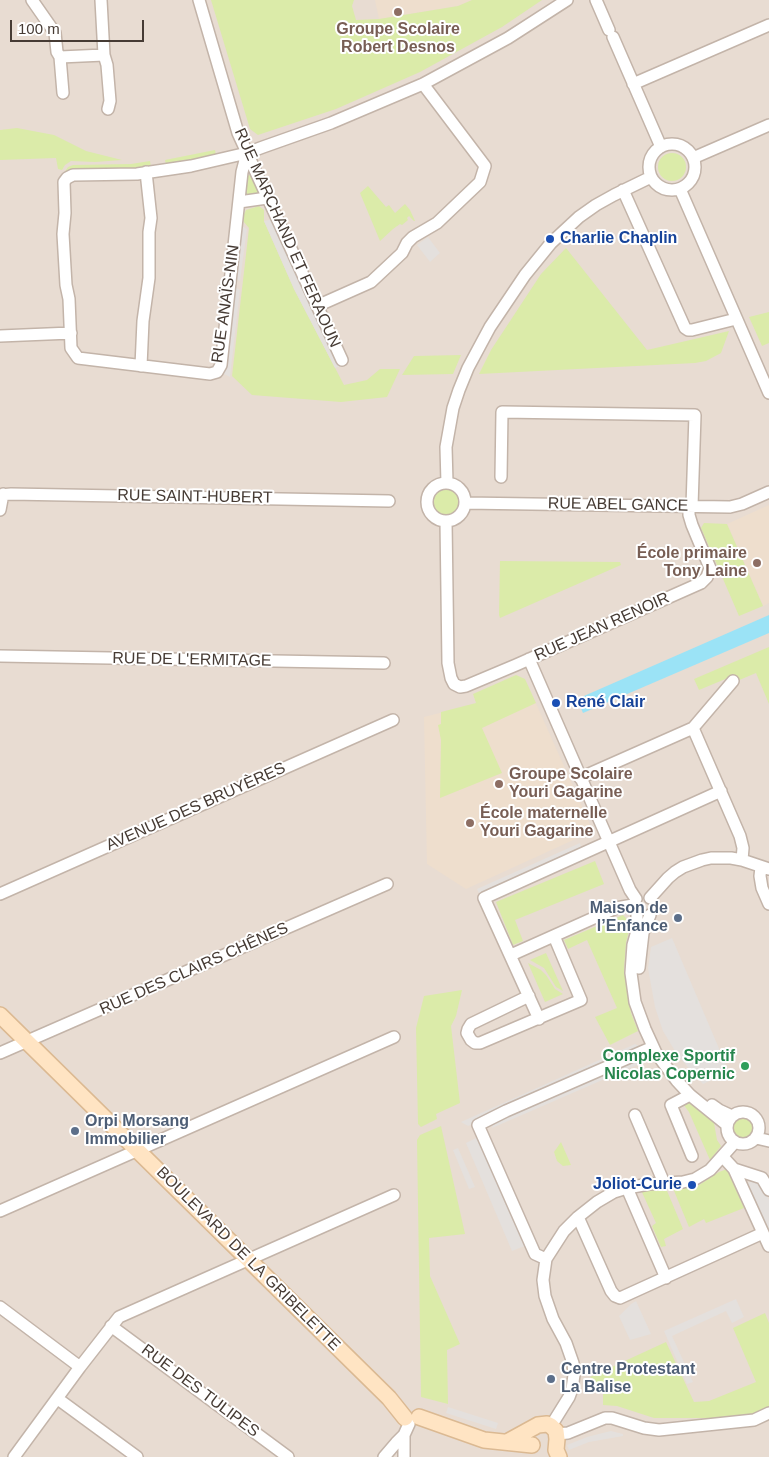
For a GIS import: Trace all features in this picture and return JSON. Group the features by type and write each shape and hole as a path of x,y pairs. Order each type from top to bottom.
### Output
{"main road":[{"name":"BOULEVARD DE LA GRIBELETTE","path":"0,1015 389,1398 410,1421 484,1440 550,1445"},
{"path":"507,1442 534,1428 530,1436 550,1445"}],"street":[{"path":"32,0 55,34 57,52 60,57 63,93"},
{"path":"101,0 104,55 108,65 110,101 108,108"},
{"name":"RUE MARCHAND ET FERAOUN","path":"199,0 238,133 342,360"},
{"path":"141,366 143,321 149,289 150,263 148,255 151,218 146,172 191,166 247,153 331,122 423,84 508,38 567,0"},
{"path":"596,0 661,147"},
{"path":"633,84 769,24"},
{"path":"60,57 104,55"},
{"path":"317,306 371,282 402,253 407,243 413,237 438,223 480,182 484,166 423,84"},
{"path":"693,158 769,125"},
{"path":"676,145 683,147 693,158 694,173 686,185 680,189 666,190 655,183 651,177 649,164 651,157 661,147 676,145"},
{"name":"RUE ANAÏS-NIN","path":"146,172 137,174 73,175 64,182 65,213 63,234 71,348 78,358 210,374 217,372 221,365 242,172 247,153"},
{"path":"447,483 446,447 453,408 468,368 490,327 524,276 551,244 596,205 651,177"},
{"path":"680,189 769,393"},
{"path":"623,190 685,328 692,330 736,320"},
{"path":"239,202 267,198"},
{"path":"0,336 71,333"},
{"path":"501,477 502,412 695,415 691,506"},
{"path":"447,483 453,484 462,492 465,503 461,514 452,520 446,521 435,518 427,503 428,496 435,486 447,483"},
{"name":"RUE ABEL GANCE","path":"465,503 730,507 742,504 769,492"},
{"path":"0,510 2,495"},
{"name":"RUE SAINT-HUBERT","path":"2,495 389,501"},
{"name":"RUE JEAN RENOIR","path":"446,521 448,663 450,678 454,684 460,687 529,659 701,583 707,576 710,568 692,525 689,515 691,506"},
{"name":"RUE DE L'ERMITAGE","path":"0,656 384,663"},
{"path":"529,659 636,906 643,917 650,915"},
{"path":"580,778 693,728 733,681"},
{"name":"AVENUE DES BRUYÈRES","path":"0,894 392,720"},
{"path":"693,728 740,836 743,848 742,860"},
{"path":"539,1019 484,898 721,792"},
{"path":"650,898 675,872 693,863 716,858 742,860 766,869 760,876 762,888 769,904"},
{"name":"RUE DES CLAIRS CHÊNES","path":"0,1053 387,884"},
{"path":"650,898 642,896 636,906 636,931 632,959 633,988 639,1015 653,1047 664,1066 690,1095 730,1121"},
{"path":"650,898 654,907 642,939 638,973 646,1013 660,1045 684,1080 730,1121"},
{"path":"511,955 616,908 636,906"},
{"path":"529,996 471,1024 468,1028 468,1033 471,1040 480,1044 581,1000 554,936"},
{"path":"0,1211 394,1036"},
{"path":"546,1259 534,1254 478,1125 653,1047"},
{"path":"690,1095 671,1105 692,1156"},
{"path":"762,1133 749,1143 735,1142 729,1135 730,1121 741,1112 751,1113 757,1120 762,1133 769,1141"},
{"path":"635,1115 664,1183"},
{"path":"550,1445 569,1397 574,1375 573,1363 566,1343 553,1319 544,1296 543,1280 546,1259 564,1231 578,1217 605,1197 627,1188 695,1179 710,1170 735,1142"},
{"path":"723,1157 734,1169 769,1246"},
{"path":"734,1169 762,1178 769,1190"},
{"path":"627,1188 666,1278"},
{"path":"14,1457 119,1316 394,1196"},
{"path":"578,1217 615,1296 620,1298 763,1234"},
{"path":"0,1308 80,1366"},
{"name":"RUE DES TULIPES","path":"111,1326 288,1457"},
{"path":"58,1398 136,1457"},
{"path":"550,1445 568,1432 605,1418 612,1418 644,1428 659,1430 754,1420 769,1413"},
{"path":"384,1457 396,1443 410,1421"},
{"path":"404,1457 410,1421"}],"shaded area":[{"path":"0,0 769,0 769,1457 0,1457"},
{"name":"Groupe Scolaire Robert Desnos","path":"375,0 472,0 458,6 379,19"},
{"path":"274,219 340,366 335,368 294,289 264,221"},
{"path":"240,225 247,229 240,281 234,278"},
{"path":"428,237 440,253 430,262 417,245"},
{"path":"233,286 240,290 230,377 222,373"},
{"name":"École primaire Tony Laine","path":"769,505 769,603 763,606 727,524"},
{"name":"Groupe Scolaire Youri Gagarine","path":"530,690 593,831 466,889 427,864 424,717"},
{"path":"580,843 582,850 480,895 477,889"},
{"path":"672,938 729,1072 703,1084 678,1056 663,1031 655,1007 648,968 651,947"},
{"path":"635,1044 643,1048 468,1126 461,1122"},
{"path":"648,1053 646,1061 492,1128 494,1120"},
{"path":"480,1136 527,1245 512,1251 466,1143"},
{"path":"458,1148 475,1187 469,1189 453,1150"},
{"path":"760,1178 769,1200 769,1240 745,1184"},
{"path":"736,1299 744,1317 732,1323 726,1311 672,1336 693,1382 687,1384 664,1331"},
{"path":"636,1301 651,1334 630,1340 619,1316"},
{"path":"448,1407 498,1423 496,1429 446,1413"},
{"path":"611,1431 623,1434 623,1436 589,1442 569,1450 567,1445 587,1437"}],"green space":[{"path":"211,0 354,0 352,6 356,20 379,19 458,6 472,0 542,0 502,27 420,72 336,109 258,135 250,129"},
{"path":"17,128 54,135 86,151 122,160 71,161 62,170 58,169 56,158 0,160 0,130"},
{"path":"215,150 216,155 166,165 165,160"},
{"path":"672,153 682,157 686,167 682,177 672,181 662,177 658,167 662,157"},
{"path":"150,161 151,167 76,169 64,173 68,167 73,165 131,164"},
{"path":"253,174 260,193 250,198 245,195 246,176"},
{"path":"368,186 386,207 389,205 395,213 405,204 415,221 409,216 408,220 393,229 380,241 360,193"},
{"path":"259,206 264,210 264,221 294,289 344,385 367,380 380,369 400,369 387,397 341,402 252,395 232,376 249,228 243,221 244,214 246,210"},
{"path":"566,248 647,350 729,331 721,353 706,361 695,363 479,374 491,350 541,274"},
{"path":"769,312 769,343 762,346 749,317"},
{"path":"461,355 453,374 402,375 414,356"},
{"path":"446,486 456,491 461,501 456,511 446,516 436,511 431,501 436,491"},
{"path":"704,523 727,524 763,606 739,616 701,528"},
{"path":"500,561 620,562 621,565 500,618"},
{"path":"769,647 769,704 756,673 737,681 735,675 699,690 694,679"},
{"path":"516,675 525,679 536,703 482,728 502,773 440,798 441,740 438,725 441,724 441,712 476,703 473,694"},
{"path":"595,861 604,884 515,920 523,941 513,945 496,902"},
{"path":"623,915 628,920 630,926 626,943 624,970 631,1013 638,1031 610,1045 595,1017 617,1008 587,940 568,949 564,940"},
{"path":"546,953 563,991 556,987 544,968 530,960"},
{"path":"528,963 541,970 555,989 563,994 545,1002"},
{"path":"462,990 456,1016 451,1026 460,1103 436,1114 437,1119 421,1127 418,1124 416,1028 424,996"},
{"path":"686,1100 714,1123 717,1140 721,1146 710,1160 689,1112 683,1104"},
{"path":"743,1116 751,1119 754,1127 751,1135 743,1138 735,1135 732,1127 735,1119"},
{"path":"441,1126 465,1234 429,1238 430,1276 460,1344 447,1350 448,1404 421,1397 417,1140 420,1135"},
{"path":"561,1142 571,1165 563,1166 557,1161 554,1152"},
{"path":"727,1169 744,1208 706,1223 704,1219 689,1227 672,1186 696,1187"},
{"path":"665,1186 683,1229 664,1239 666,1246 661,1247 652,1226 656,1223 640,1188"},
{"path":"765,1313 769,1323 769,1411 754,1418 654,1418 617,1406 603,1405 603,1388 590,1377 666,1342 694,1402 709,1401 756,1382 733,1328"}],"water":[{"path":"769,615 769,633 583,713 577,699"}],"place":[{"name":"Groupe Scolaire Robert Desnos","path":"398,12"},
{"name":"Charlie Chaplin","path":"550,239"},
{"name":"École primaire Tony Laine","path":"757,563"},
{"name":"René Clair","path":"556,703"},
{"name":"Groupe Scolaire Youri Gagarine","path":"499,784"},
{"name":"École maternelle Youri Gagarine","path":"470,823"},
{"name":"Maison de l’Enfance","path":"678,918"},
{"name":"Complexe Sportif Nicolas Copernic","path":"745,1066"},
{"name":"Orpi Morsang Immobilier","path":"75,1131"},
{"name":"Joliot-Curie","path":"692,1185"},
{"name":"Centre Protestant La Balise","path":"551,1379"}]}
